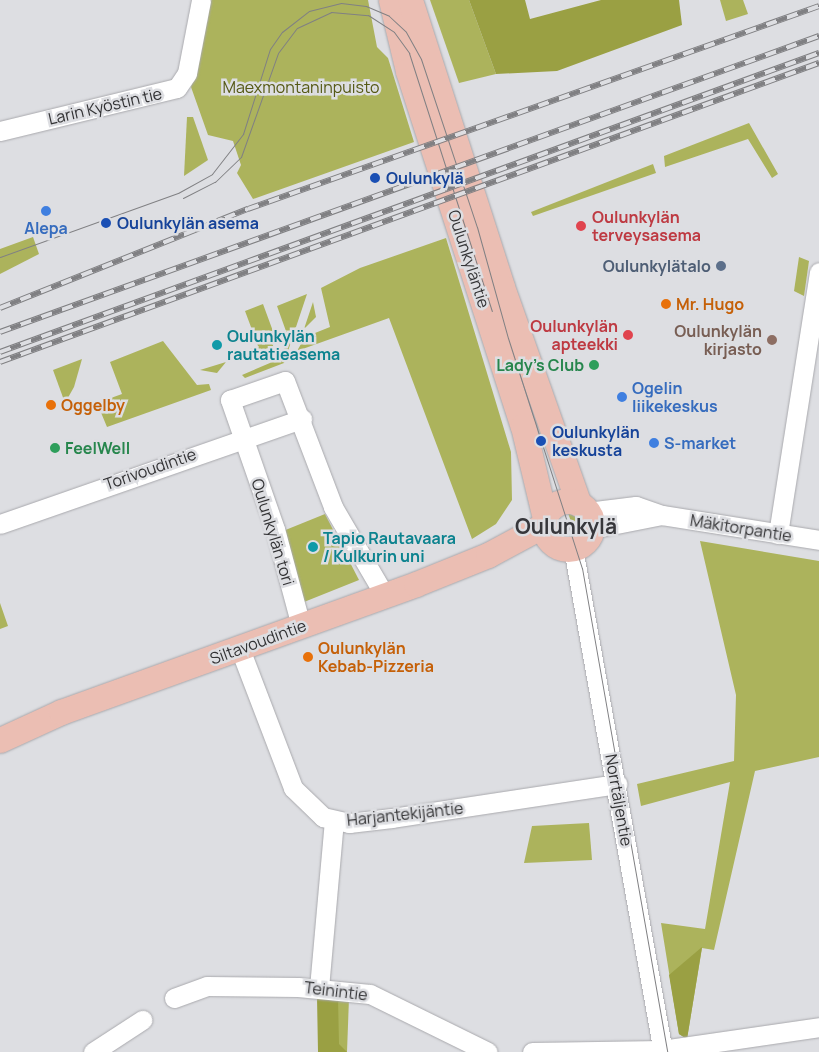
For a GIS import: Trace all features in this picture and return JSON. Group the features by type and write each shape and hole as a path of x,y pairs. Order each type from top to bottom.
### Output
{"main road":[{"name":"Oulunkyläntie","path":"391,0 408,71 523,426 554,534"},
{"name":"Oulunkyläntie","path":"410,0 502,287 586,515"},
{"path":"558,503 586,515 583,543 554,534 558,503"},
{"name":"Siltavoudintie","path":"0,740 26,726 385,596 488,555 554,534"},
{"name":"Siltavoudintie","path":"0,728 26,726"}],"street":[{"name":"Larin Kyöstin tie","path":"0,131 177,88 187,73 201,0"},
{"path":"778,534 812,369 819,272"},
{"name":"Oulunkylän tori","path":"301,626 275,529 230,400 285,381 302,419"},
{"path":"302,419 333,507 385,596"},
{"name":"Torivoudintie","path":"0,524 242,438 302,419"},
{"name":"Mäkitorpantie","path":"586,515 662,515 819,540"},
{"name":"Norrtäljentie","path":"554,534 617,784 663,1051"},
{"name":"Harjantekijäntie","path":"240,649 293,788 313,811 334,821 392,818 617,784"},
{"path":"319,988 334,821"},
{"name":"Teinintie","path":"174,998 207,986 319,988 370,994 488,1052"},
{"path":"92,1052 142,1020"},
{"path":"532,1052 663,1051 819,1027"}],"green space":[{"name":"Maexmontaninpuisto","path":"210,0 368,0 377,47 388,58 414,142 253,199 237,173 241,165 233,141 208,135 191,87"},
{"path":"430,0 469,0 496,74 459,83"},
{"path":"469,0 525,0 530,19 601,0 679,0 682,25 557,71 496,74"},
{"path":"720,0 743,0 748,14 726,21"},
{"path":"187,117 193,117 208,160 184,176"},
{"path":"749,123 778,174 772,178 748,139 665,167 664,156"},
{"path":"653,164 656,173 533,216 531,212"},
{"path":"33,237 39,254 0,274 0,249"},
{"path":"446,238 511,452 512,500 496,524 472,539 389,318 297,351 305,337 330,327 321,288 360,268"},
{"path":"799,257 809,261 804,296 794,291"},
{"path":"307,294 284,363 245,378 242,375 277,360 284,350 287,334 277,306"},
{"path":"313,302 316,317 304,329"},
{"path":"263,304 274,334 273,346 242,360 239,353 258,346 245,311"},
{"path":"163,341 197,385 209,384 211,390 107,427 97,403 122,394 110,362"},
{"path":"82,359 74,387 65,403 53,370"},
{"path":"226,362 217,373 200,370"},
{"path":"568,513 578,518 580,529 574,530"},
{"path":"325,514 359,580 304,602 283,531"},
{"path":"700,541 819,561 819,757 755,771 714,950 702,948 687,1039 679,1034 661,923 705,929 730,782 641,806 637,784 734,761 736,695"},
{"path":"0,603 8,626 0,629"},
{"path":"589,823 592,860 524,863 532,826"},
{"path":"702,947 687,1039 679,1034 669,975"},
{"path":"317,997 338,997 339,1044 347,1052 318,1052"},
{"path":"338,997 349,998 347,1052 318,1052"}],"tram line":[{"path":"0,257 178,193 212,174 243,134 270,49 282,32 309,11 341,3 366,6 389,16 406,32 421,59 477,227 508,338 582,568 667,1052"},
{"path":"183,198 215,182 241,157 278,53 297,28 331,12 368,15 394,32 409,53 492,311"}],"railway":[{"path":"0,308 248,209 819,6"},
{"path":"0,332 819,36"},
{"path":"0,352 819,53"},
{"path":"0,362 819,63"}],"place":[{"name":"Oulunkylä","path":"375,178"},
{"name":"Alepa","path":"46,211"},
{"name":"Oulunkylän asema","path":"106,223"},
{"name":"Oulunkylän terveysasema","path":"581,226"},
{"name":"Oulunkylätalo","path":"721,266"},
{"name":"Mr. Hugo","path":"666,304"},
{"name":"Oulunkylän apteekki","path":"628,335"},
{"name":"Oulunkylän kirjasto","path":"772,340"},
{"name":"Oulunkylän rautatieasema","path":"217,345"},
{"name":"Lady's Club","path":"594,365"},
{"name":"Ogelin liikekeskus","path":"622,397"},
{"name":"Oggelby","path":"51,405"},
{"name":"Oulunkylän keskusta","path":"541,441"},
{"name":"S-market","path":"654,443"},
{"name":"FeelWell","path":"55,448"},
{"name":"Tapio Rautavaara / Kulkurin uni","path":"313,547"},
{"name":"Oulunkylän Kebab-Pizzeria","path":"308,657"}],"district":[{"name":"Oulunkylä","path":"566,526"}]}
